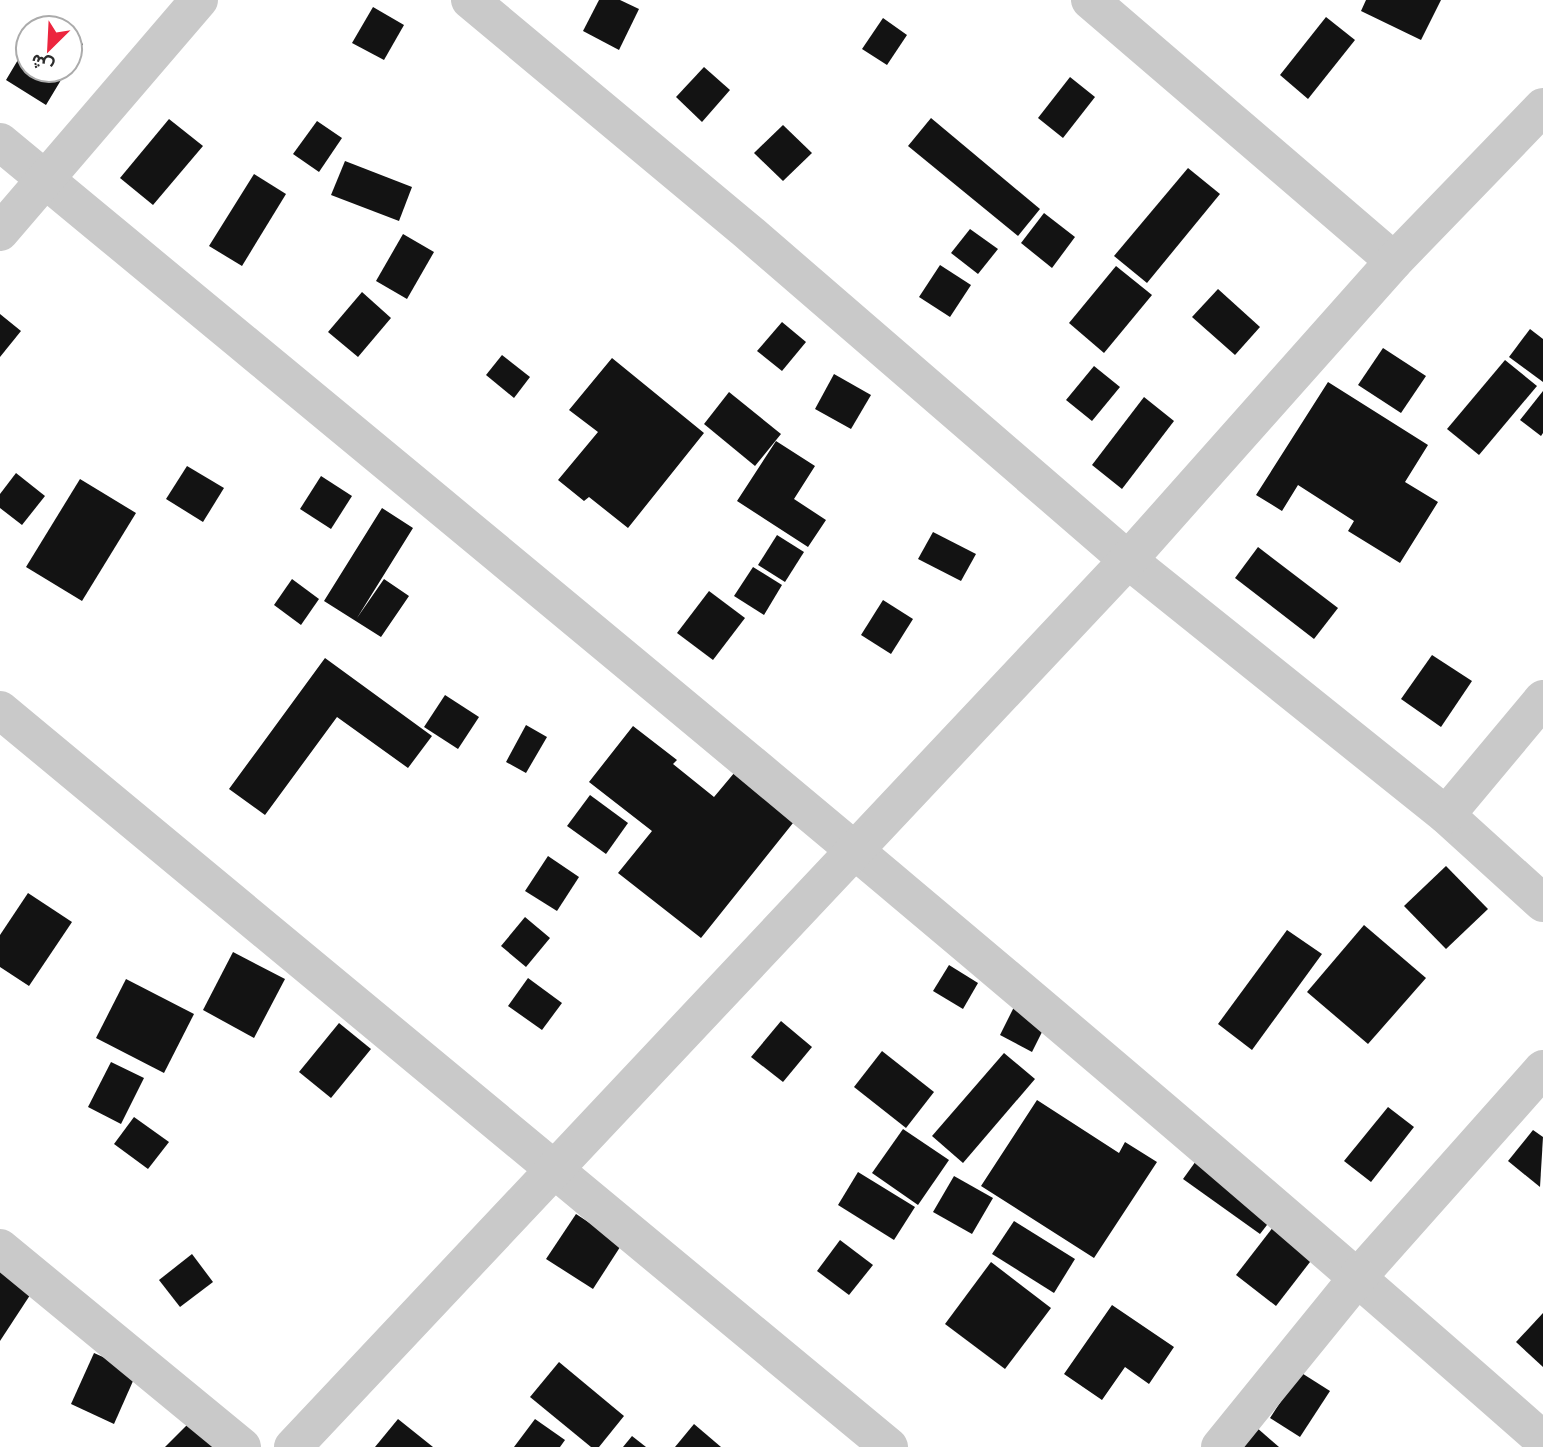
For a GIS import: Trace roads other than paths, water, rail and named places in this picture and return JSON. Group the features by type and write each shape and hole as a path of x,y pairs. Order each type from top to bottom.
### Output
{"street":[{"path":"0,232 199,0"},
{"path":"470,0 747,231 1128,560 1446,815 1543,903"},
{"path":"1090,0 1394,261"},
{"path":"292,1447 1128,560 1394,261 1543,107"},
{"path":"0,142 854,848 1358,1277 1543,1440"},
{"path":"1446,815 1543,699"},
{"path":"0,710 889,1447"},
{"path":"1220,1447 1358,1277 1543,1069"},
{"path":"0,1248 242,1447"}]}
